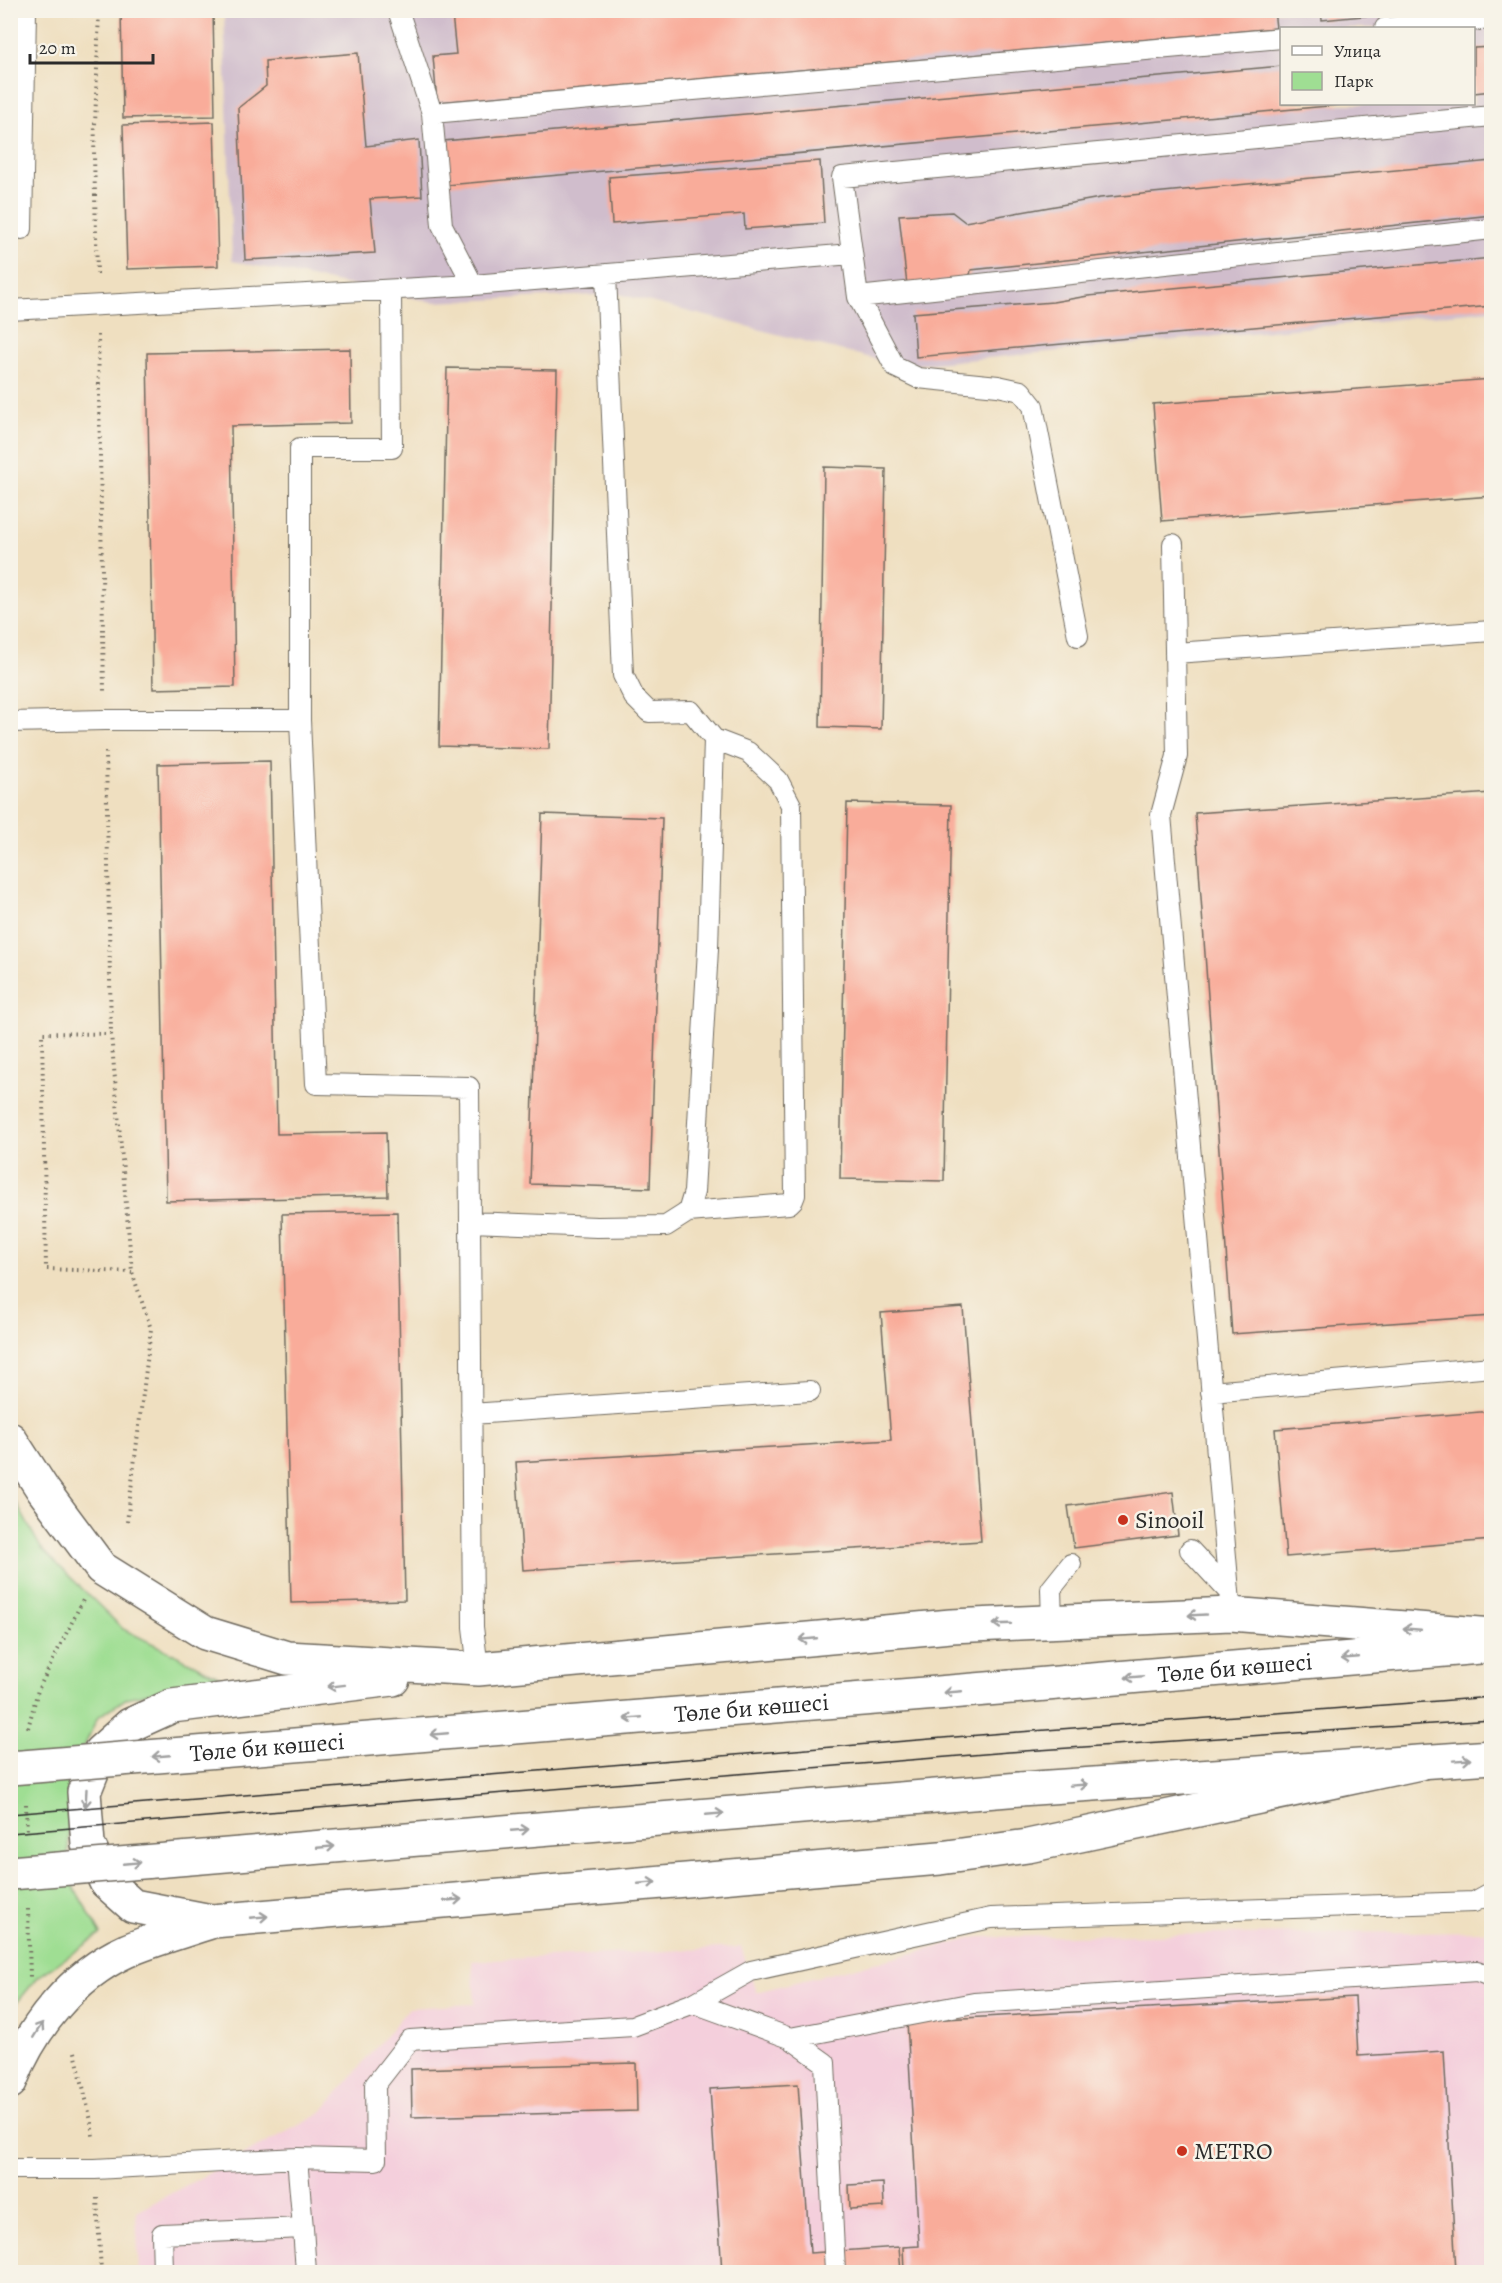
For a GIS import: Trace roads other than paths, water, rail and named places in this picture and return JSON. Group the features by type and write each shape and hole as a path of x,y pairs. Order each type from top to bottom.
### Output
{"main road":[{"path":"10,1439 101,1568 205,1633 287,1658 478,1669"},
{"path":"213,1921 134,1906 106,1882 88,1844 84,1792 100,1752 130,1725 172,1706 478,1669 951,1626 1052,1622 1230,1602 1491,1635"},
{"name":"Төле би көшесі","path":"10,1768 1491,1646"},
{"path":"10,1873 1020,1789 1491,1757"},
{"path":"10,2082 18,2061 48,2014 87,1975 125,1952 213,1921 940,1858 1028,1846 1420,1763"}],"lane":[{"path":"22,229 26,10"},
{"path":"398,10 432,113 442,225 473,285"},
{"path":"1397,27 1491,19"},
{"path":"432,113 1280,38"},
{"path":"1078,636 1033,406 1021,391 998,386 918,378 895,367 858,297 842,177 1491,116"},
{"path":"858,297 1491,230"},
{"path":"10,310 473,285 852,254"},
{"path":"470,1222 597,1227 666,1226 688,1212 789,1204 795,1195 791,805 778,780 748,753 714,739 692,711 650,712 634,698 623,675 606,274"},
{"path":"391,290 392,448 300,448 300,720 316,1084 469,1087 472,1627 478,1669"},
{"path":"1173,544 1177,756 1161,815 1230,1602"},
{"path":"1175,653 1491,631"},
{"path":"10,722 300,720"},
{"path":"688,1212 694,1192 708,949 714,739"},
{"path":"1211,1392 1491,1367"},
{"path":"471,1414 810,1391"},
{"path":"1190,1550 1230,1602"},
{"path":"1052,1622 1051,1589 1071,1564"},
{"path":"10,2169 95,2169 297,2158 376,2160 375,2085 410,2040 633,2026 694,2003 751,1971 991,1918 1474,1902 1491,1892"},
{"path":"790,2038 974,2003 1477,1971 1491,1977"},
{"path":"694,2003 790,2038 825,2063 835,2272"},
{"path":"297,2158 306,2272"},
{"path":"163,2272 162,2234 303,2228"}],"tram line":[{"path":"10,1814 1004,1733 1492,1697"},
{"path":"10,1833 1009,1752 1492,1720"}],"place":[{"name":"Sinooil","path":"1123,1520"},
{"name":"METRO","path":"1182,2151"}]}
